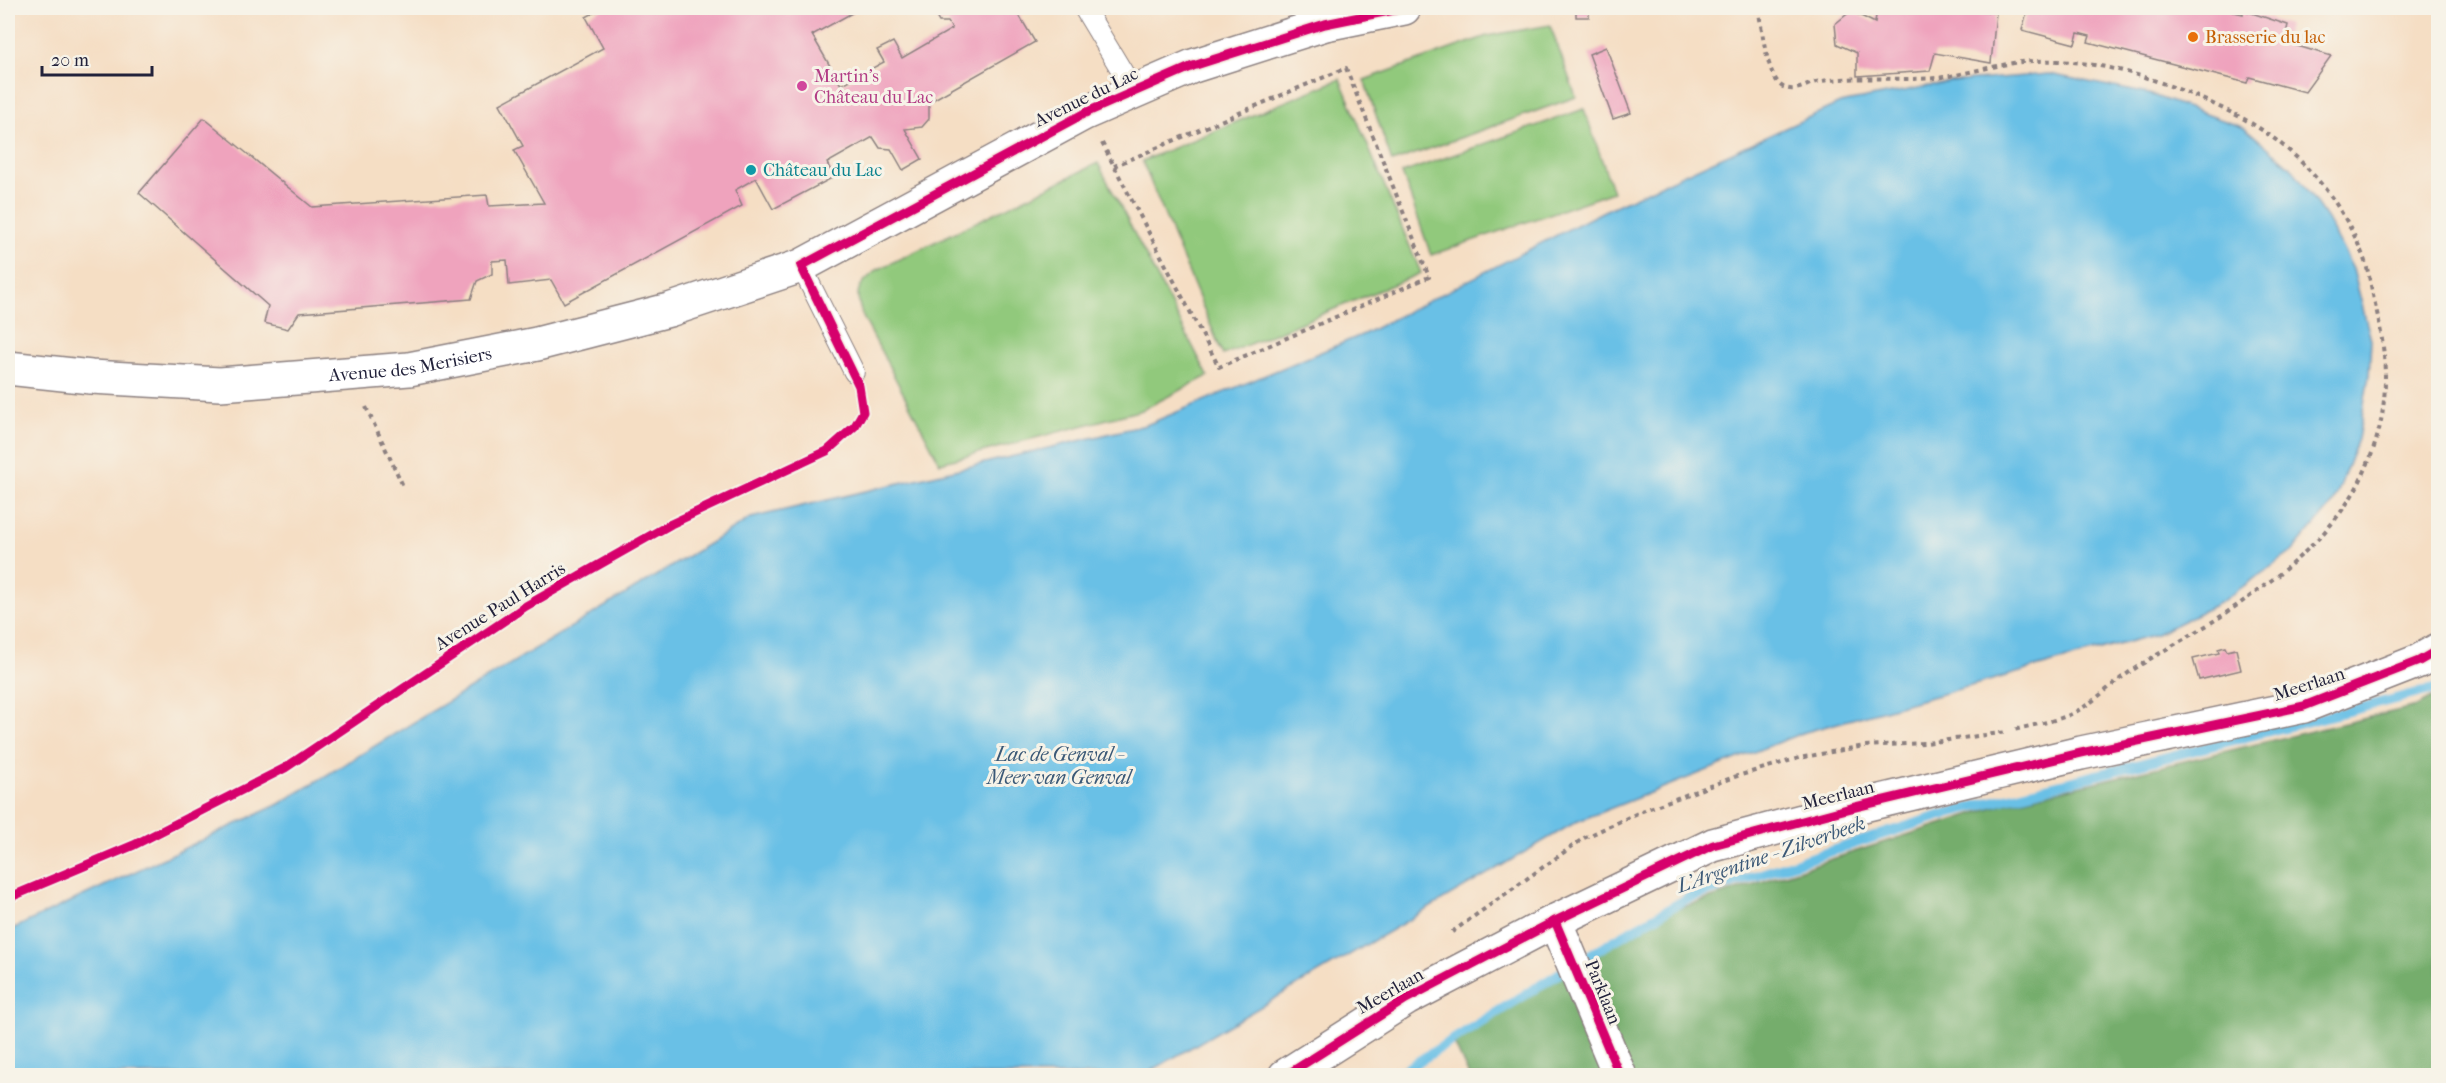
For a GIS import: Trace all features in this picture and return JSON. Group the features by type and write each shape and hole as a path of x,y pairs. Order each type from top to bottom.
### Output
{"street":[{"name":"Avenue du Lac","path":"801,266 1085,113 1134,91 1193,66 1325,24 1404,8"},
{"name":"Avenue des Merisiers","path":"8,368 92,377 220,384 410,369 537,344 669,310 801,266"},
{"name":"Meerlaan","path":"1285,1076 1406,999 1560,930 1713,845 1847,809 2081,753 2304,706 2419,661 2439,650"},
{"name":"Parklaan","path":"1560,930 1620,1076"}],"lane":[{"path":"1084,8 1134,91"},
{"path":"801,266 854,372"}],"path":[{"path":"1448,934 1584,838 1642,811 1734,777 1799,758 1864,746 1926,743 2004,732 2068,716 2090,703 2122,677 2269,584 2333,524 2362,478 2382,424 2387,378 2381,329 2364,257 2340,208 2314,174 2272,138 2235,114 2155,80 2115,69 2068,63 2034,60 1938,77 1817,82 1794,90 1784,88 1771,73 1758,8"},
{"path":"1085,113 1219,367 1429,277 1346,68 1114,166"},
{"path":"350,373 404,488"}],"green space":[{"path":"1550,25 1576,97 1392,162 1364,80 1487,36"},
{"path":"1340,79 1421,273 1223,355 1142,161"},
{"path":"1584,109 1613,192 1431,255 1402,173"},
{"path":"1098,163 1208,376 1142,410 940,463 863,317 858,301 861,285 877,270"},
{"path":"2438,694 2438,1075 1469,1076 1453,1041 1652,917 2003,804 2417,706"}],"water":[{"name":"Lac de Genval - Meer van Genval","path":"2049,74 2149,94 2245,128 2293,169 2327,219 2353,269 2371,340 2369,376 2358,439 2334,502 2292,552 2221,602 2157,634 1802,733 1576,822 1144,1075 8,1075 8,931 279,804 751,518 1146,425 1364,334 1604,211 1840,103 1950,82"}],"building":[{"name":"Château du Lac","path":"603,8 861,8 812,35 841,85 884,62 877,50 893,42 902,58 952,29 948,22 939,22 931,8 1032,8 1019,15 1035,42 929,102 929,119 922,127 905,129 922,159 903,170 891,149 880,148 873,137 827,163 834,177 773,209 756,178 735,190 742,206 564,303 551,280 509,285 507,260 492,261 492,274 477,281 471,299 299,313 288,329 264,323 268,306 139,193 204,118 312,207 487,195 489,206 544,203 514,150 523,146 500,104 603,48 586,17"},
{"path":"1576,8 1589,8 1589,17 1576,17"},
{"path":"1877,8 1959,8 1996,13 1991,63 1935,53 1930,71 1857,76 1857,53 1837,44 1835,24 1851,11 1875,23"},
{"path":"2028,8 2217,8 2243,14 2243,10 2288,25 2284,42 2331,56 2305,92 2249,77 2247,83 2088,42 2090,36 2078,33 2075,44 2022,30"},
{"path":"1606,47 1631,113 1613,119 1589,54"},
{"path":"2225,647 2227,651 2236,649 2241,670 2199,680 2193,659 2219,653 2218,649"}],"waterway":[{"name":"L'Argentine - Zilverbeek","path":"1395,1076 1584,958 1688,898 1948,813 2438,688"}],"cycle path":[{"name":"Avenue Paul Harris","path":"8,898 134,845 285,768 526,606 671,524 827,451 855,426 863,412 859,386 801,266 1085,113 1193,66 1325,24 1404,8"},
{"path":"1285,1076 1406,999 1555,921 1713,845 1847,809 2081,753 2304,706 2419,661 2438,650"},
{"path":"1555,921 1620,1076"}],"place":[{"name":"Brasserie du lac","path":"2193,37"},
{"name":"Martin's Château du Lac","path":"802,86"},
{"name":"Château du Lac","path":"751,170"}]}
